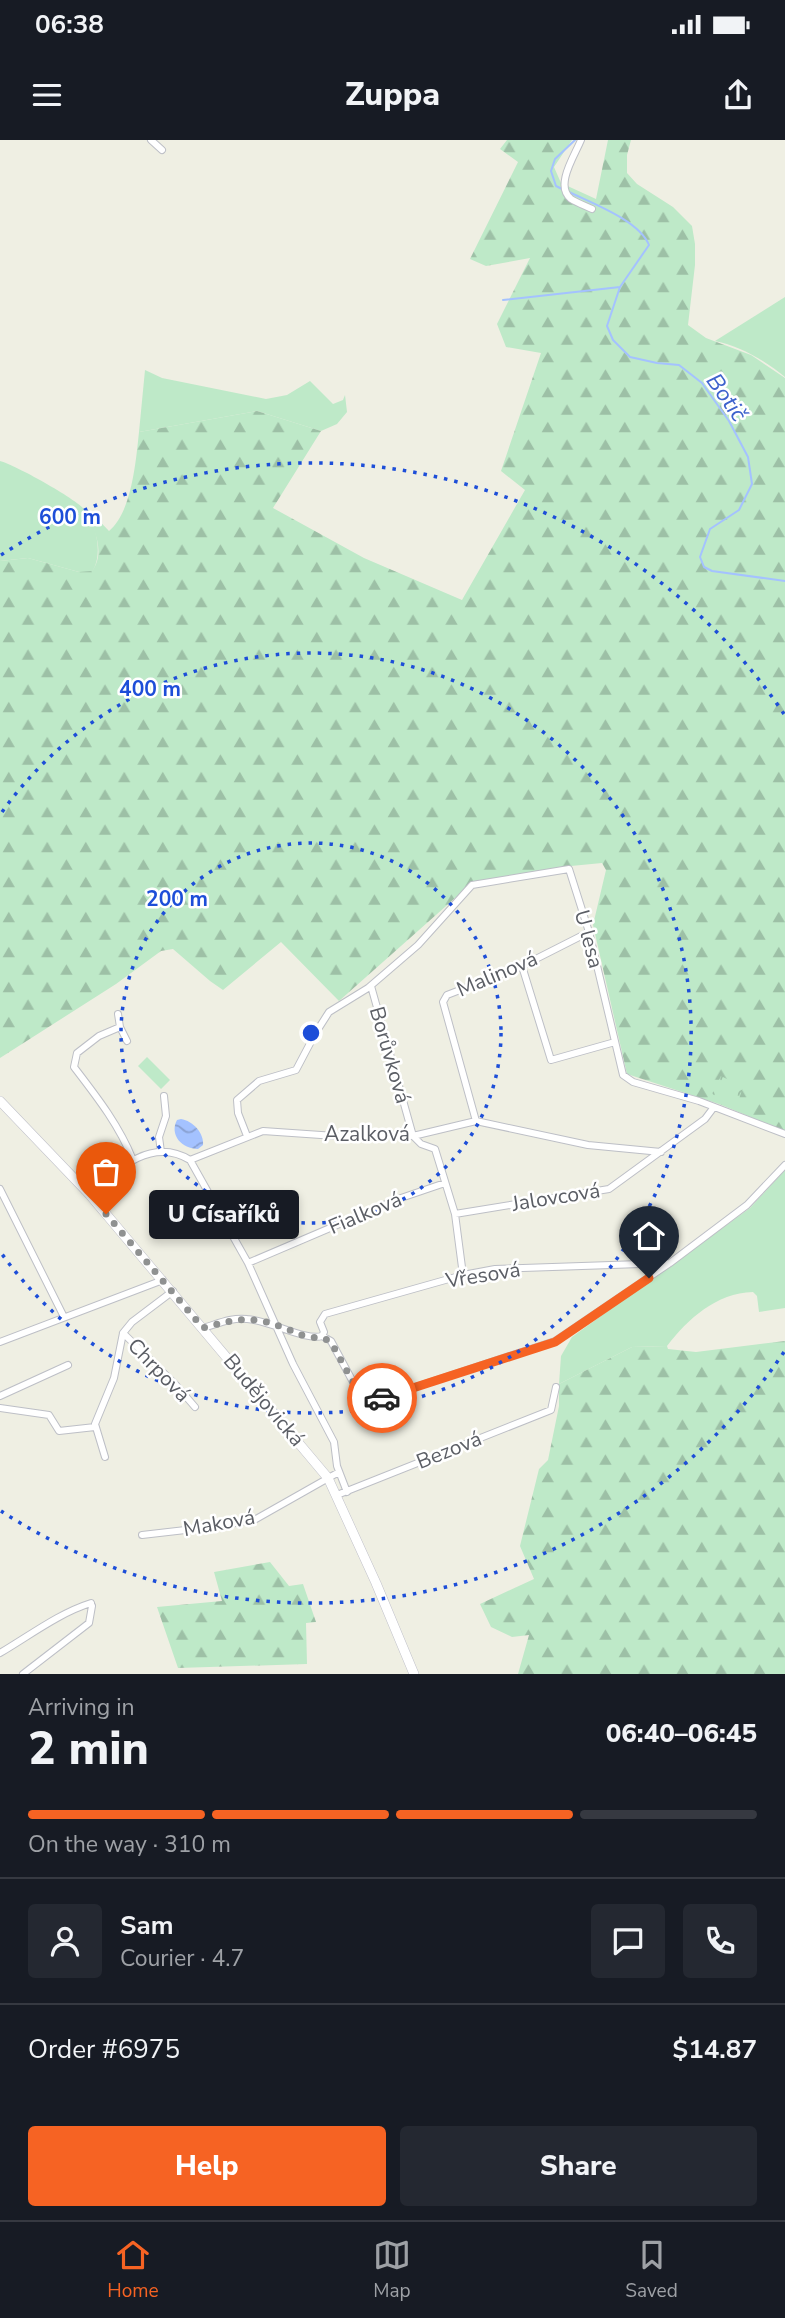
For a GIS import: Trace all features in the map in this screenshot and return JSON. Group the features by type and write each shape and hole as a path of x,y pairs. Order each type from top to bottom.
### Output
{"main road":[{"name":"Budějovická","path":"0,1101 90,1195 342,1494 414,1674"}],"street":[{"path":"151,140 162,150"},
{"path":"581,140 564,183 570,198 592,209"},
{"name":"U lesa","path":"371,986 418,945 472,886 569,869 589,932 622,1076 785,1134"},
{"name":"Malinová","path":"476,1121 443,1002 447,995 522,966 589,932"},
{"path":"522,966 551,1060 615,1042"},
{"path":"247,1136 238,1113 237,1100 259,1081 296,1070 314,1034 329,1012 371,986"},
{"name":"Borůvková","path":"371,986 413,1136"},
{"path":"118,1014 120,1027 127,1041"},
{"path":"120,1027 99,1036 77,1054 74,1067 123,1135 133,1160"},
{"path":"161,1152 159,1137 166,1115 164,1096"},
{"name":"Jalovcová","path":"454,1213 609,1189 705,1119 715,1107"},
{"name":"Azalková","path":"190,1160 263,1131 350,1137 377,1134 413,1136 476,1121 588,1145 661,1152"},
{"path":"413,1136 421,1144 435,1149 454,1213 463,1275"},
{"path":"90,1195 133,1160 161,1152 177,1153 190,1160 248,1263 278,1325 293,1364 334,1442 342,1494"},
{"path":"203,1328 232,1319 246,1318 278,1325 310,1337 323,1336 331,1342 360,1395 373,1401 555,1342 747,1205 785,1165"},
{"name":"Fialková","path":"248,1263 398,1199 445,1183"},
{"path":"0,1189 64,1317"},
{"name":"Vřesová","path":"323,1336 320,1322 324,1314 463,1275 495,1269 670,1262"},
{"path":"0,1342 163,1279"},
{"path":"105,1457 94,1427 99,1409 114,1378 123,1333 132,1322 173,1291"},
{"name":"Chrpová","path":"123,1333 195,1406"},
{"path":"0,1396 68,1365"},
{"name":"Bezová","path":"342,1494 551,1410 556,1387"},
{"path":"0,1408 49,1415 59,1431 94,1427"},
{"name":"Maková","path":"142,1535 220,1527 256,1519 339,1472"},
{"path":"0,1653 64,1614 92,1604 89,1623 23,1674"}],"green space":[{"path":"507,140 572,140 554,167 561,183 596,199 608,140 631,140 627,155 627,173 637,184 673,207 692,226 695,265 688,325 706,338 751,355 785,378 785,1131 719,1104 627,1074 593,925 606,870 602,863 472,883 339,1001 281,942 223,990 173,949 161,951 116,984 0,1058 0,561 28,558 79,572 92,571 98,549 86,510 109,531 117,522 132,485 139,432 257,411 321,431 273,508 364,558 462,600 525,490 501,471 541,353 506,347 497,324 530,258 486,266 470,259 518,162 500,149"},
{"path":"785,297 785,377 752,355 715,341"},
{"path":"145,370 162,378 266,399 287,395 310,381 333,404 343,400 345,395 347,412 337,424 321,431 257,411 139,432"},
{"path":"0,461 44,482 85,510 93,524 98,549 92,572 79,572 28,558 0,561"},
{"path":"147,1057 170,1080 161,1089 138,1066"},
{"path":"721,1076 743,1087 737,1105 712,1094"},
{"path":"785,1170 785,1308 759,1312 757,1296 753,1292 727,1297 694,1317 667,1346 632,1347 559,1384 561,1356 572,1337 750,1208"},
{"path":"785,1341 785,1674 518,1674 529,1635 512,1637 491,1627 480,1604 534,1579 520,1546 539,1469 548,1460 559,1406 559,1384 632,1347 667,1346 668,1349 696,1352"},
{"path":"270,1562 289,1586 303,1584 316,1622 306,1623 307,1664 178,1668 157,1607 222,1601 214,1572"}],"water":[{"path":"177,1120 190,1122 200,1132 203,1145 198,1149 187,1147 178,1140 175,1126"}],"waterway":[{"name":"Botič","path":"562,189 556,186 551,171 555,159 575,140"},
{"name":"Botič","path":"567,191 625,220 644,236 649,245 620,287 607,326 613,340 630,357 679,365 702,383 729,421 748,457 752,484 739,510 710,529 700,557 704,567 712,571 785,581"},
{"path":"503,300 620,287"}],"way so far":[{"path":"106,1214 203,1328 232,1319 246,1318 278,1325 310,1337 323,1336 331,1342 360,1395 373,1401 382,1398"}],"place":[{"name":"U Císaříků","path":"106,1214"}],"route":[{"path":"382,1398 555,1342 649,1278"}]}
